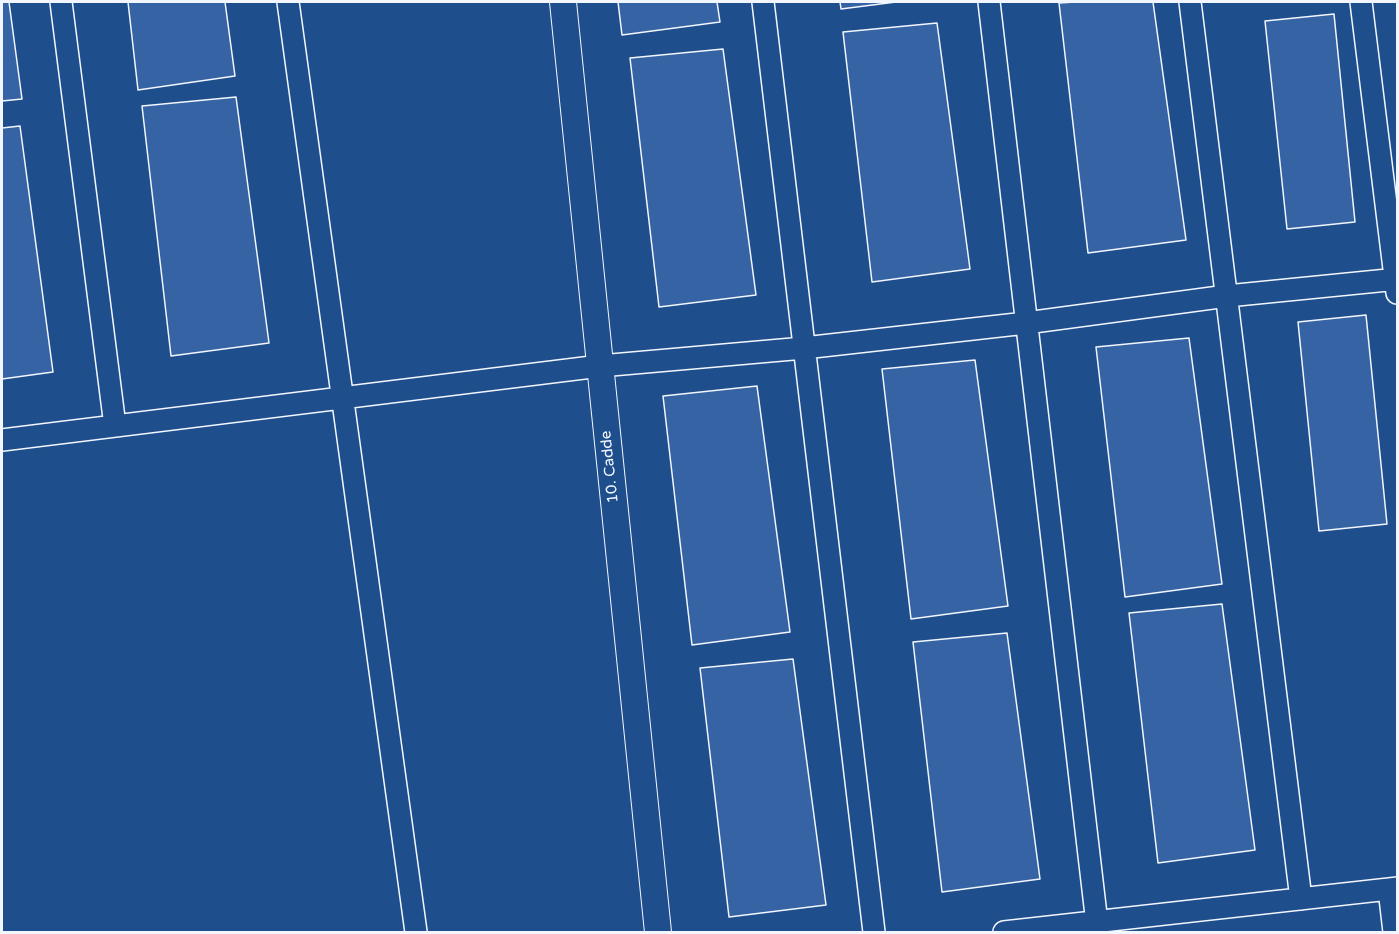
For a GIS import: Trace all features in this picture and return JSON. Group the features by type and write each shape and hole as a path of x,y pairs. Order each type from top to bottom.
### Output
{"street":[{"path":"61,2 115,426"},
{"path":"288,2 416,933"},
{"name":"10. Cadde","path":"563,2 657,933"},
{"path":"763,2 874,933"},
{"path":"989,2 1098,927"},
{"path":"1190,2 1301,899"},
{"path":"2,440 600,366 804,348 1026,323 1227,296 1397,284 1361,2"},
{"path":"1004,933 1098,927 1301,899 1393,889 1394,933"}],"building":[{"path":"2,2 9,2 22,99 2,101"},
{"path":"128,2 225,2 235,76 138,90"},
{"path":"618,2 717,2 720,22 622,35"},
{"path":"840,2 896,2 841,9"},
{"path":"1153,2 1186,240 1088,253 1059,3"},
{"path":"1334,14 1355,222 1287,229 1265,21"},
{"path":"937,23 970,269 872,282 843,32"},
{"path":"723,49 756,295 659,307 630,58"},
{"path":"236,97 269,343 171,356 142,106"},
{"path":"20,126 53,372 2,379 2,128"},
{"path":"1366,315 1387,524 1319,531 1298,322"},
{"path":"1189,338 1222,584 1125,597 1096,347"},
{"path":"975,360 1008,606 911,619 882,369"},
{"path":"757,386 790,632 692,645 663,396"},
{"path":"1222,604 1255,850 1158,863 1129,613"},
{"path":"1007,633 1040,879 942,892 913,642"},
{"path":"793,659 826,905 729,917 700,668"}]}
